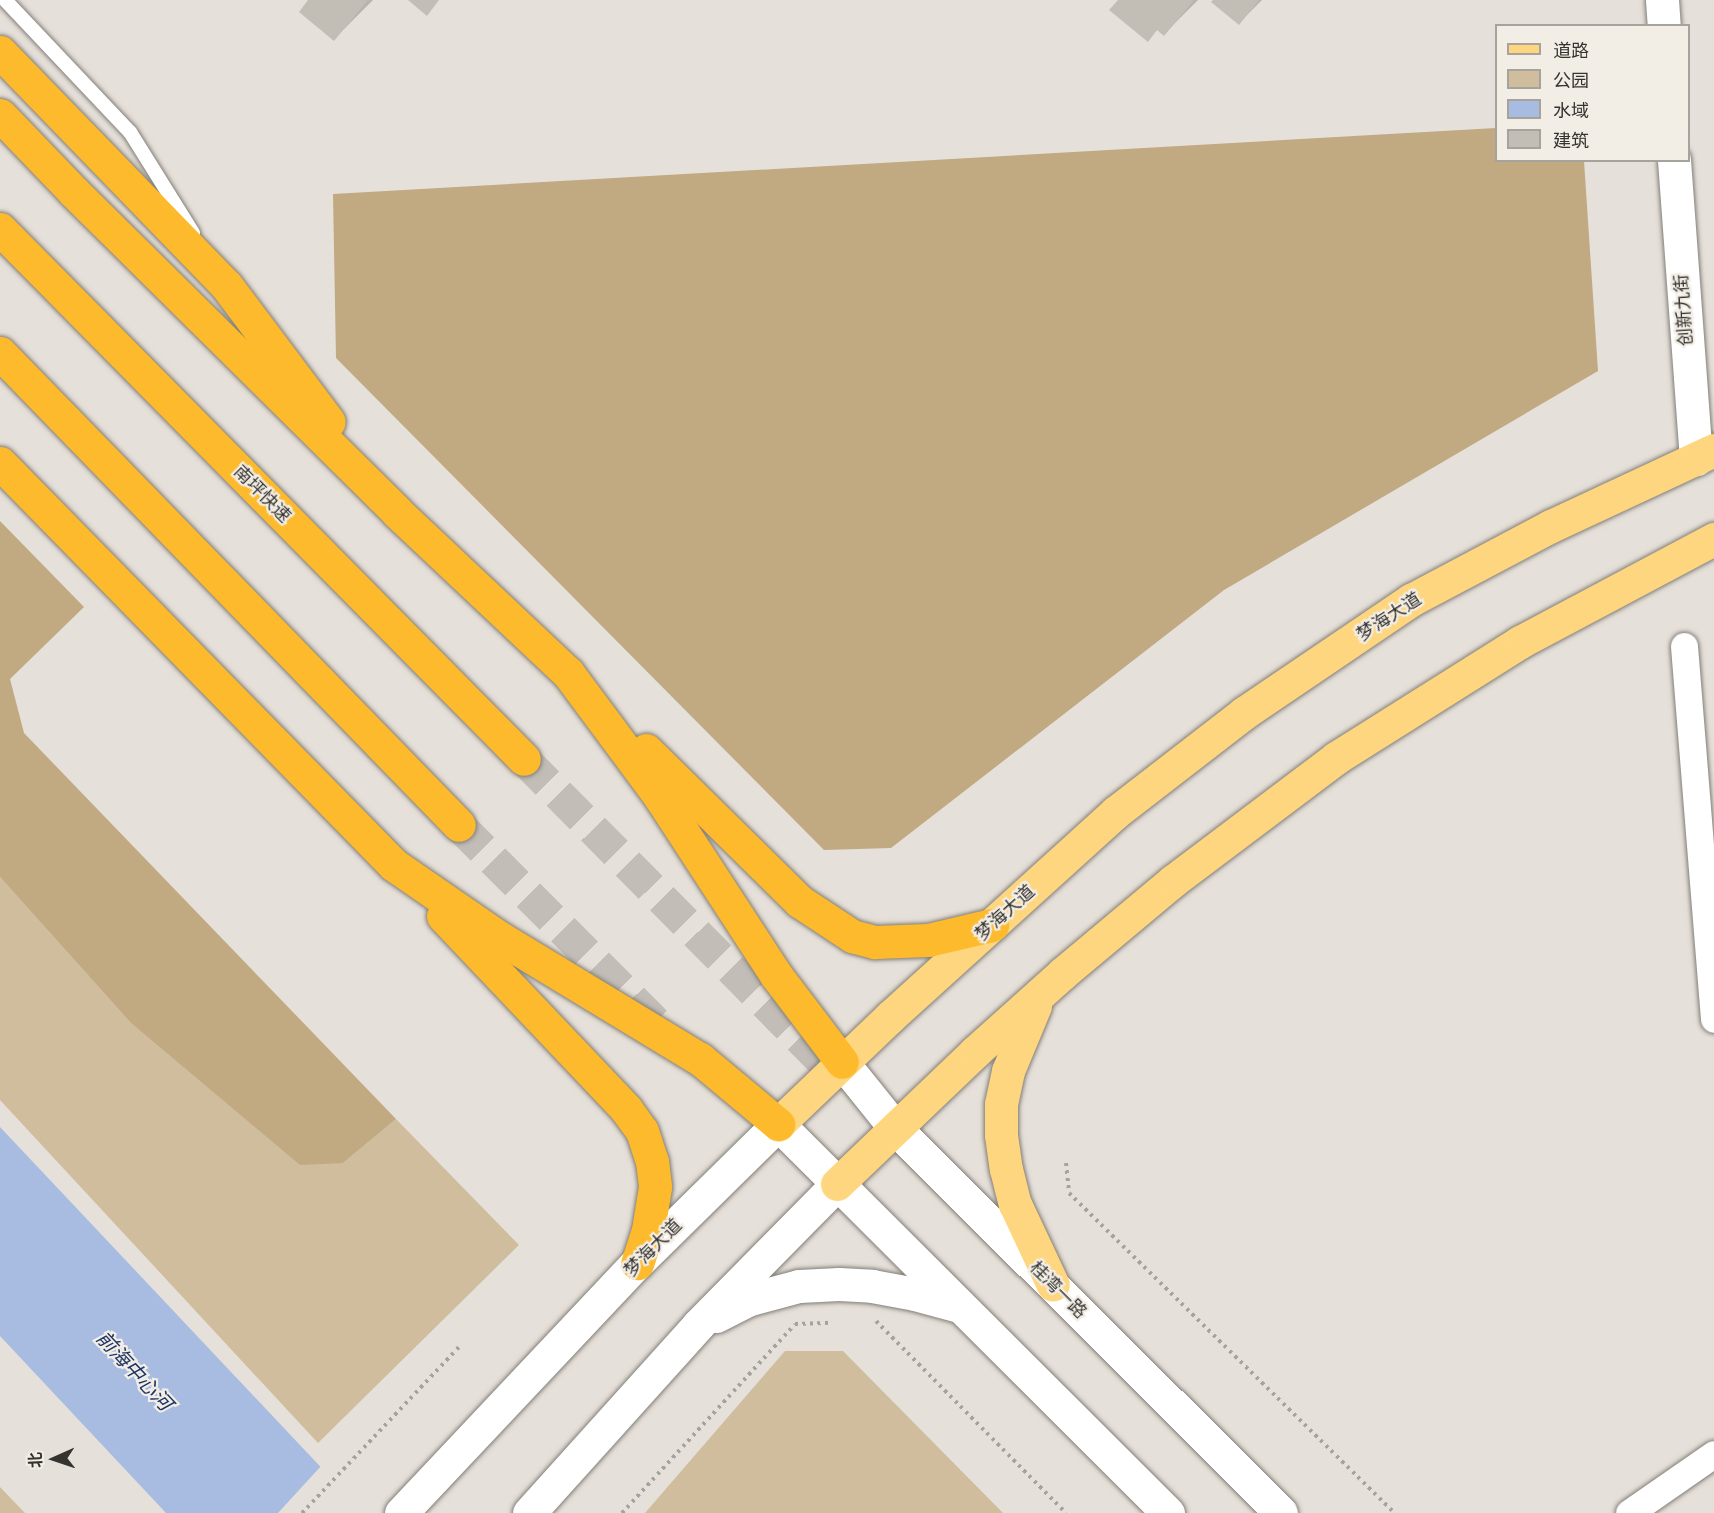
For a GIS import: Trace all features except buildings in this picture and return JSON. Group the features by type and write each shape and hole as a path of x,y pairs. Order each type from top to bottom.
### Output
{"highway":[{"path":"0,52 226,285 397,512"},
{"path":"0,115 106,224 397,512 568,673 800,901 852,936 875,942 928,940 992,925"},
{"name":"南坪快速","path":"0,229 524,759"},
{"path":"0,353 459,825"},
{"path":"0,463 394,865 618,1100 642,1131 652,1161 656,1187 648,1230 637,1263"},
{"path":"568,673 660,797 776,975 842,1062"},
{"path":"394,865 500,938 700,1059 778,1124"}],"main road":[{"path":"1662,0 1664,24"},
{"name":"创新九街","path":"1674,162 1705,454"},
{"name":"梦海大道","path":"401,1513 637,1263 778,1124 842,1062 1116,812 1244,713 1411,600 1551,526 1705,454"},
{"path":"529,1513 698,1325 837,1184 1042,992 1173,881 1336,758 1520,642 1714,539"},
{"path":"1042,992 1020,1037 1008,1071 1001,1104 1001,1135 1006,1170 1015,1204 1053,1285"},
{"name":"桂湾一路","path":"842,1062 895,1128 1281,1513"},
{"path":"778,1124 1168,1513"},
{"path":"698,1325 750,1299 799,1286 872,1286 961,1306"}],"street":[{"path":"1684,646 1714,1019"},
{"path":"1629,1513 1714,1454"}],"lane":[{"path":"5,0 130,132 226,285"}],"path":[{"path":"1066,1163 1069,1193 1395,1513"},
{"path":"874,1320 1066,1513"},
{"path":"622,1513 795,1324 832,1323"},
{"path":"302,1513 460,1346"}],"green space":[{"path":"0,877 130,1022 343,1163 396,1119 519,1245 318,1443 0,1100"},
{"path":"785,1351 843,1351 1003,1513 645,1513"},
{"path":"0,1487 22,1510 25,1513 0,1513"}],"shaded area":[{"path":"1495,128 1495,162 1584,162 1598,371 1224,590 891,848 824,850 336,358 333,194"},
{"path":"0,521 84,607 10,679 24,733 396,1119 343,1163 300,1165 130,1022 0,877"}],"water":[{"name":"前海中心河","path":"0,1127 364,1513 166,1513 0,1336"}],"pier":[{"path":"322,1465 367,1513 278,1513"}],"tunnel":[{"path":"524,759 842,1080"},
{"path":"459,825 663,1030"}]}
